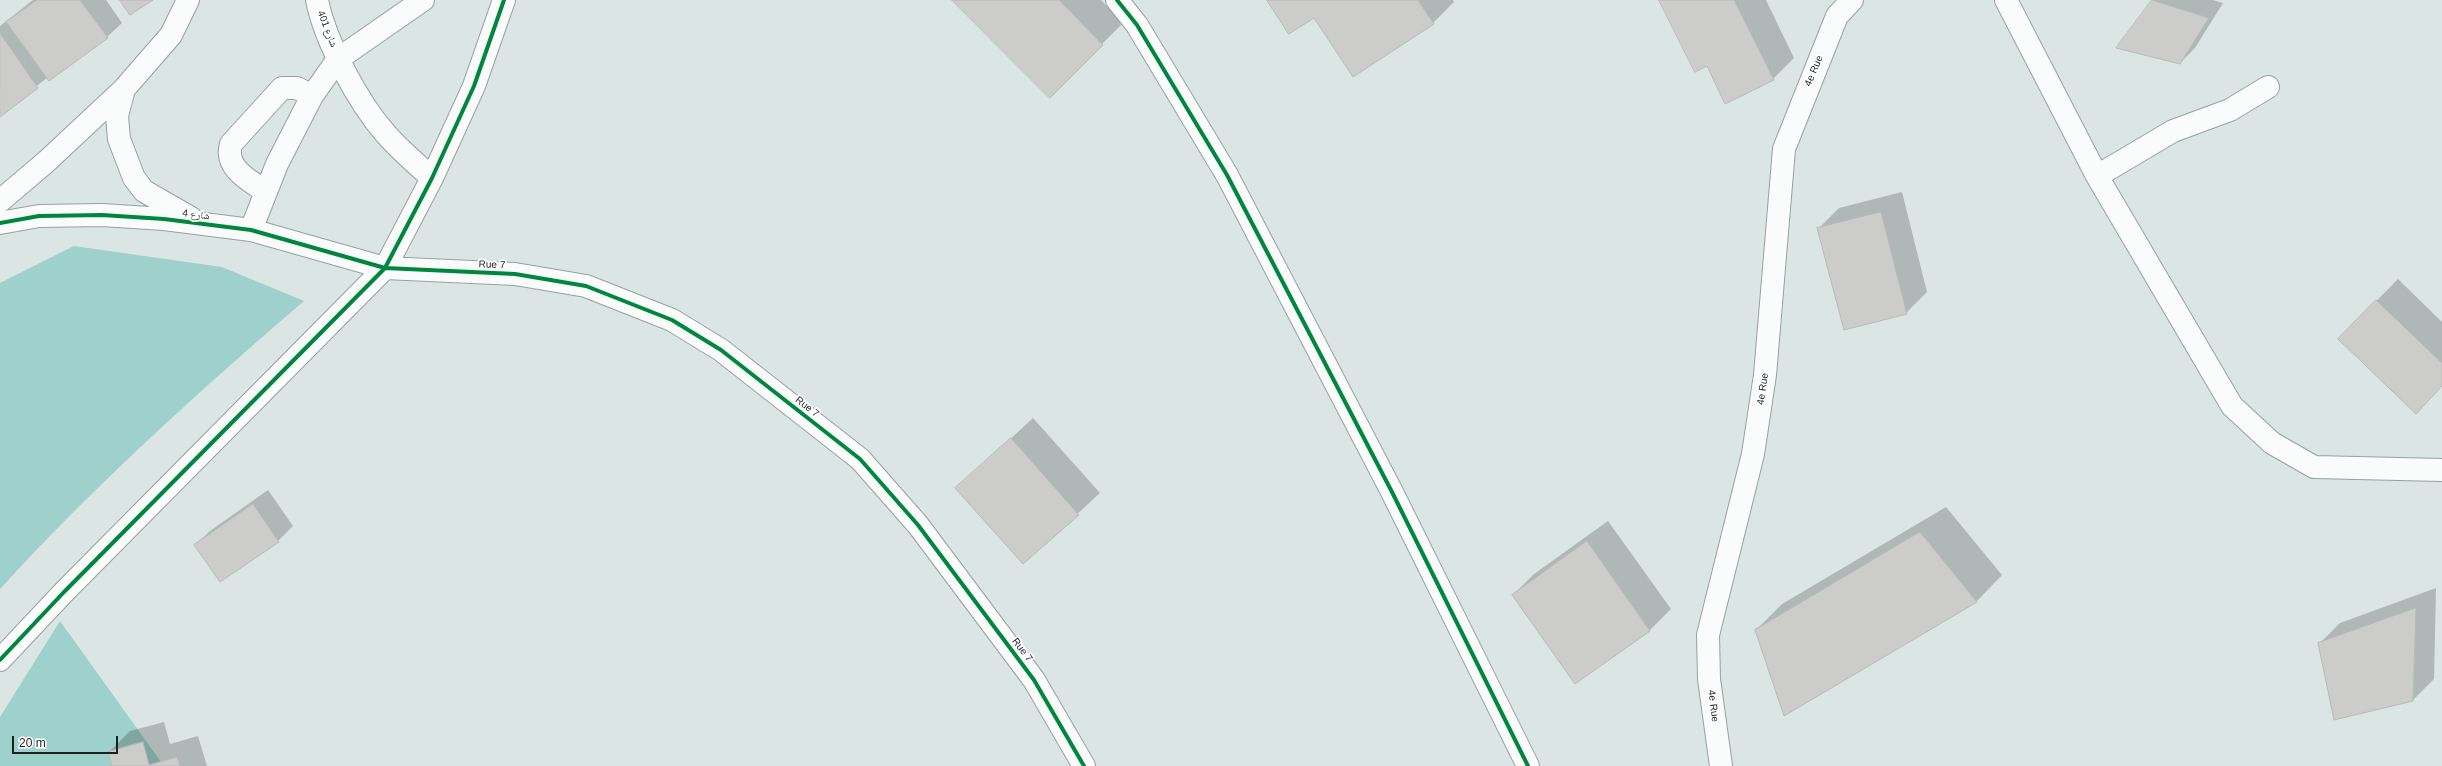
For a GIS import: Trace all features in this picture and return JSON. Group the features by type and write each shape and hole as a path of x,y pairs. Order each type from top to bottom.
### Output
{"street":[{"path":"0,201 47,161 124,89 171,35 188,0"},
{"name":"شارع 401","path":"317,0 338,59 361,100 385,133 432,178"},
{"path":"251,230 265,191 312,96 338,59 423,0"},
{"path":"0,660 75,580 386,268 432,178 474,86 504,0"},
{"path":"1117,0 1137,26 1227,175 1392,492 1528,766"},
{"path":"1836,8 1852,0"},
{"path":"2006,0 2097,176 2232,406 2272,444 2314,467 2442,470"},
{"name":"4e Rue","path":"1720,766 1710,679 1708,635 1753,454 1765,374 1784,149 1836,8"},
{"path":"2097,176 2173,131 2230,110 2268,87"},
{"path":"265,191 238,173 230,159 228,152 230,144 282,88 296,88 312,96"},
{"path":"124,89 117,116 119,139 134,178 144,190 201,223"},
{"name":"شارع 4","path":"0,223 39,216 102,215 201,223 251,230 386,268"},
{"name":"Rue 7","path":"386,268 515,274 586,286 672,320 721,350 865,465 918,525 1034,680 1084,766"}],"shaded area":[{"path":"74,246 222,267 304,301 186,405 110,476 0,589 0,283"},
{"path":"60,621 164,766 0,766 0,717"}],"building":[{"path":"37,0 80,0 108,38 49,81 6,22"},
{"path":"120,0 153,0 130,15"},
{"path":"952,0 1059,0 1103,45 1050,98"},
{"path":"1267,0 1418,0 1434,24 1353,77 1314,18 1289,34"},
{"path":"1659,0 1734,0 1774,80 1725,104 1707,66 1695,72"},
{"path":"2152,0 2209,18 2180,64 2116,48"},
{"path":"0,33 38,88 0,117"},
{"path":"1881,212 1907,314 1844,330 1817,228"},
{"path":"2376,300 2442,363 2442,386 2416,414 2338,339"},
{"path":"1011,438 1079,515 1023,564 955,488"},
{"path":"253,504 279,542 220,582 194,545"},
{"path":"1920,532 1977,602 1784,716 1755,630"},
{"path":"1587,541 1650,631 1575,684 1512,595"},
{"path":"2416,608 2413,701 2334,720 2318,643"},
{"path":"143,742 149,765 177,757 180,766 112,766 108,752"}],"cycle path":[{"path":"0,660 64,592 385,268 432,178 474,86 504,0"},
{"path":"1117,0 1137,25 1227,175 1392,492 1528,766"},
{"path":"0,223 39,216 102,215 164,219 251,230 385,268 515,274 586,286 672,320 721,350 860,459 918,525 1034,680 1084,766"}]}
